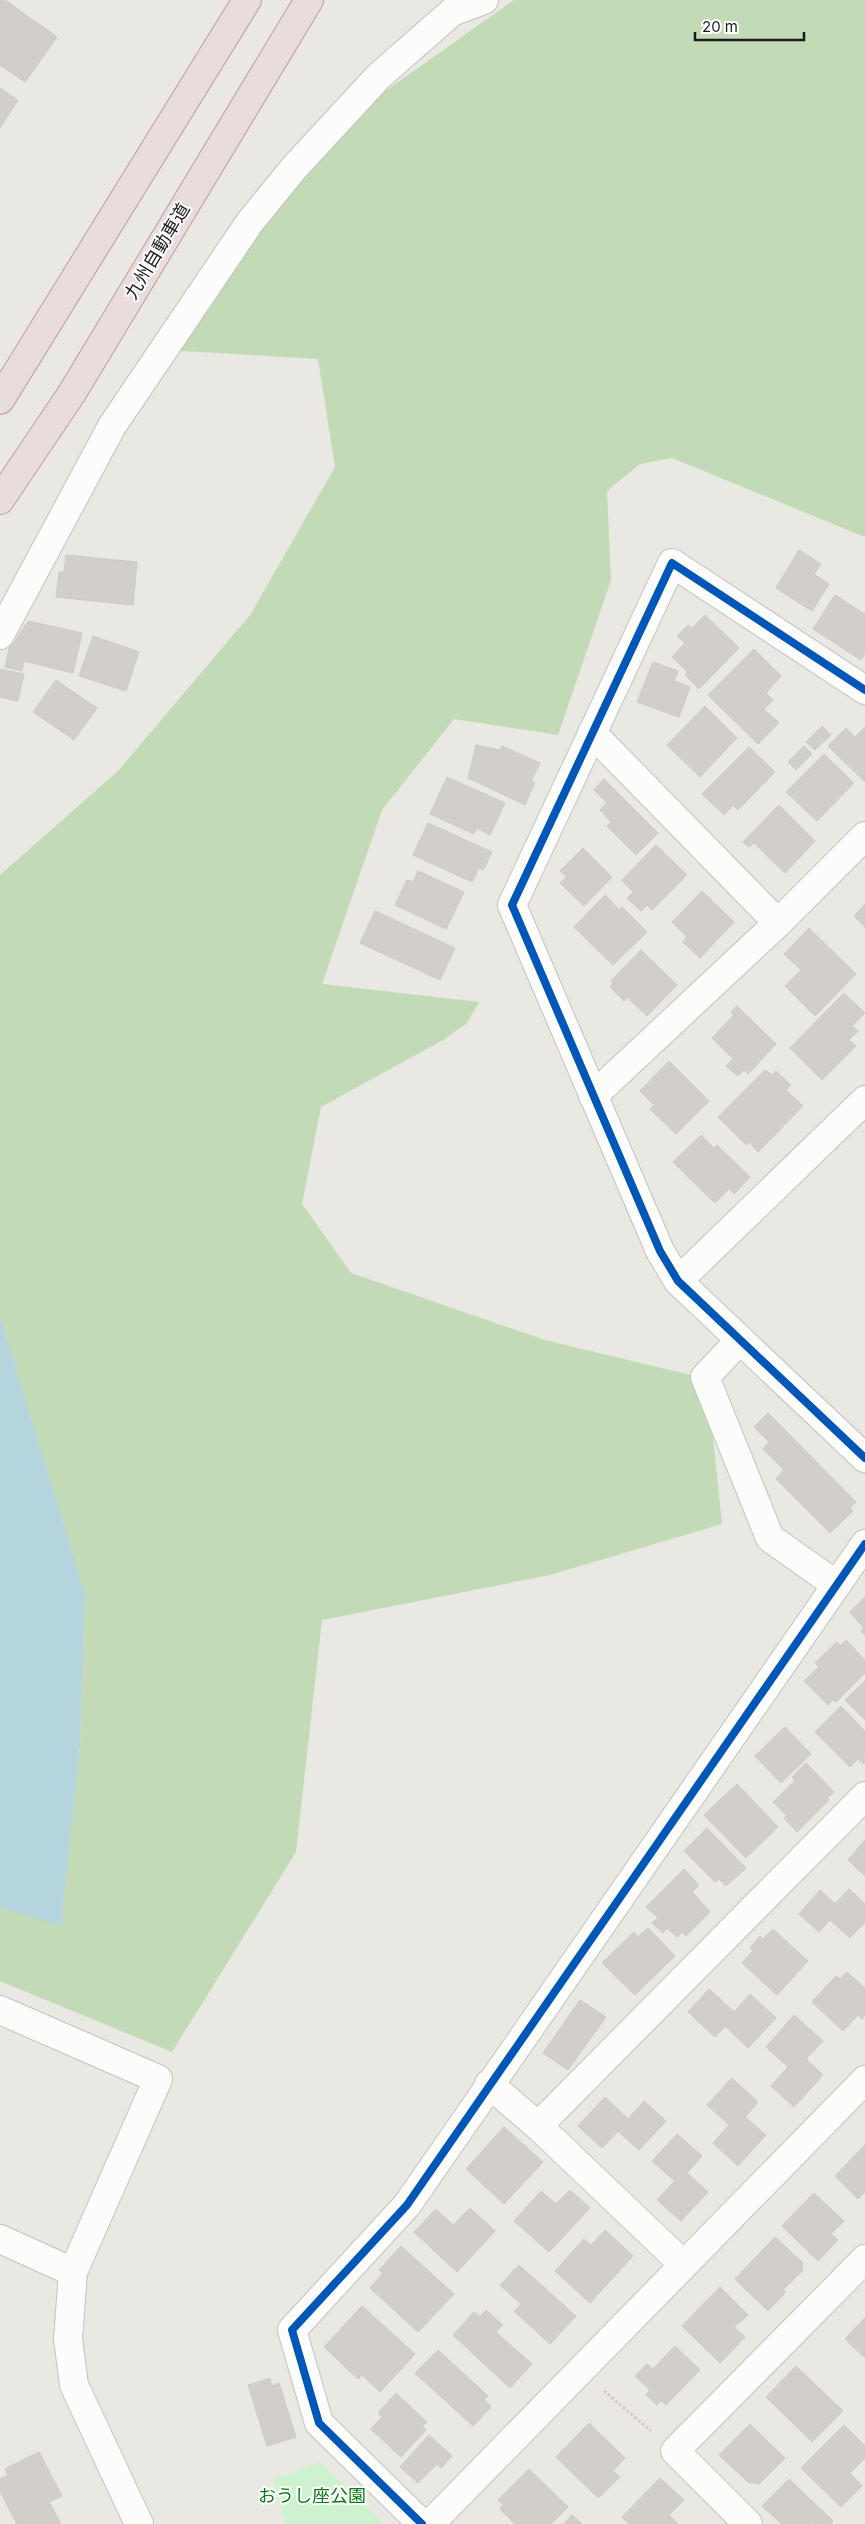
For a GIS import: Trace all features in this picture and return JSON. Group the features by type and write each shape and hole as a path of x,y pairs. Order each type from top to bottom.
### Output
{"highway":[{"path":"0,400 247,0"},
{"name":"九州自動車道","path":"0,500 72,393 309,0"}],"street":[{"path":"0,635 112,426 250,222 294,168 445,6 484,0"},
{"path":"865,690 672,563 512,905 592,1096 660,1251 678,1281 865,1458"},
{"path":"592,733 778,923"},
{"path":"592,1096 778,923 865,836"},
{"path":"678,1281 865,1100"},
{"path":"740,1340 705,1377 770,1538 836,1584"},
{"path":"422,2524 319,2422 292,2330 407,2205 489,2084 865,1544"},
{"path":"538,2126 865,1796"},
{"path":"0,2010 158,2079 73,2272 68,2339 74,2384 139,2524"},
{"path":"430,2524 865,2080"},
{"path":"489,2084 538,2126 683,2264"},
{"path":"0,2239 73,2272"},
{"path":"748,2524 675,2451 865,2259"}],"path":[{"path":"580,2372 675,2451"}],"green space":[{"path":"514,0 865,0 865,537 672,458 640,464 607,491 611,580 558,735 454,719 382,810 322,984 479,1002 467,1023 443,1040 321,1107 302,1204 351,1273 545,1340 707,1379 722,1524 550,1575 322,1620 296,1852 172,2052 0,1981 0,1907 61,1925 80,1746 85,1595 0,1316 0,875 118,771 250,615 335,467 318,359 166,350 247,238 384,92"},
{"name":"おうし座公園","path":"320,2462 384,2524 285,2524 273,2479"}],"water":[{"path":"0,1316 85,1594 80,1746 61,1926 0,1907"}],"building":[{"path":"0,0 5,0 57,37 25,82 0,65"},
{"path":"0,88 18,100 0,128"},
{"path":"799,550 821,564 814,574 829,584 812,611 776,588"},
{"path":"66,555 137,562 133,605 56,597 59,572 64,572"},
{"path":"835,595 865,614 865,653 861,660 813,629"},
{"path":"705,615 739,648 699,689 685,675 688,672 672,657 685,643 677,636 688,625 692,628"},
{"path":"28,621 82,633 73,673 24,661 22,671 5,667 10,643 14,643"},
{"path":"93,636 139,652 126,691 79,676"},
{"path":"754,649 781,676 766,693 773,700 764,709 779,723 758,744 708,695"},
{"path":"653,662 678,671 674,681 690,687 679,717 637,702"},
{"path":"0,669 24,674 18,701 0,697"},
{"path":"56,680 97,708 74,740 33,712"},
{"path":"705,706 737,738 700,777 667,745"},
{"path":"822,726 831,735 815,750 806,742"},
{"path":"865,727 865,782 828,746 846,728 855,737"},
{"path":"476,745 500,750 502,746 540,763 531,781 535,782 525,805 468,778"},
{"path":"804,746 812,754 796,770 788,762"},
{"path":"749,747 775,772 738,810 733,805 724,815 702,794"},
{"path":"824,754 854,783 817,821 786,792"},
{"path":"447,777 505,803 490,835 477,828 474,834 430,814"},
{"path":"604,779 658,833 636,855 607,826 611,822 600,810 607,803 594,790"},
{"path":"779,805 815,841 785,873 754,843 749,847 743,842"},
{"path":"428,823 492,852 483,870 479,868 472,882 413,855"},
{"path":"656,845 687,875 652,910 647,905 641,911 627,898 633,892 622,880"},
{"path":"583,848 612,877 584,906 560,883 567,877 560,871"},
{"path":"418,871 464,892 446,929 395,905 407,880 413,882"},
{"path":"702,891 734,922 700,958 683,942 687,937 672,922"},
{"path":"605,895 619,910 622,907 647,932 613,965 574,927"},
{"path":"865,904 865,927 854,916"},
{"path":"375,911 455,948 440,980 360,943"},
{"path":"809,928 856,974 815,1016 785,986 801,970 784,954"},
{"path":"641,950 677,985 647,1016 627,997 624,1001 610,987 613,983 611,981"},
{"path":"844,993 865,1013 852,1026 858,1031 849,1040 856,1046 822,1080 790,1048"},
{"path":"737,1006 776,1044 748,1074 744,1070 738,1076 726,1066 733,1059 712,1038 734,1015 731,1012"},
{"path":"669,1061 709,1101 676,1134 650,1109 654,1105 640,1091"},
{"path":"765,1070 772,1075 776,1071 791,1085 786,1090 803,1106 758,1152 749,1142 746,1145 718,1117"},
{"path":"701,1135 714,1148 717,1145 750,1177 734,1194 729,1189 715,1203 673,1162"},
{"path":"768,1413 856,1502 850,1508 853,1511 830,1533 776,1479 784,1470 763,1449 769,1442 754,1427"},
{"path":"865,1597 865,1635 861,1631 864,1628 850,1612"},
{"path":"846,1640 865,1660 865,1673 836,1702 833,1700 828,1705 804,1681 819,1667 815,1663 837,1642 840,1646"},
{"path":"865,1681 865,1720 845,1700"},
{"path":"841,1706 865,1731 864,1764 858,1759 850,1767 815,1732"},
{"path":"785,1727 811,1754 781,1783 755,1756"},
{"path":"806,1763 834,1792 827,1798 829,1800 797,1832 784,1818 787,1816 773,1802 795,1781 792,1777"},
{"path":"737,1784 778,1827 746,1858 704,1815"},
{"path":"707,1828 746,1868 726,1886 719,1879 715,1882 684,1851"},
{"path":"865,1840 865,1876 848,1860"},
{"path":"684,1869 699,1885 692,1892 710,1912 686,1936 682,1932 677,1937 667,1928 663,1933 652,1923 658,1918 646,1907"},
{"path":"849,1889 865,1904 865,1922 850,1938 830,1920 819,1932 799,1914 820,1890 835,1904"},
{"path":"648,1928 675,1956 635,1995 602,1963 634,1932 638,1937"},
{"path":"773,1929 808,1961 777,1995 742,1963 753,1951 750,1948 760,1936 763,1939"},
{"path":"847,1972 865,1988 865,2015 862,2019 858,2015 843,2031 812,2002 836,1976 840,1979"},
{"path":"709,1989 734,2012 750,1994 776,2018 748,2048 725,2026 715,2037 688,2012"},
{"path":"580,2000 606,2017 568,2070 543,2053"},
{"path":"794,2015 823,2041 806,2059 823,2075 794,2107 771,2086 788,2067 766,2047"},
{"path":"732,2078 758,2102 745,2117 766,2135 738,2166 713,2143 729,2125 707,2105"},
{"path":"605,2097 628,2119 644,2101 666,2121 639,2150 618,2131 602,2148 578,2126"},
{"path":"504,2127 543,2162 504,2204 466,2169"},
{"path":"677,2134 702,2156 687,2173 708,2192 681,2221 657,2200 675,2181 652,2161"},
{"path":"865,2145 865,2192 858,2199 835,2176"},
{"path":"570,2190 590,2208 549,2252 514,2221 541,2191 556,2204"},
{"path":"814,2193 844,2221 831,2234 838,2240 818,2261 782,2226"},
{"path":"470,2208 495,2231 457,2272 414,2232 436,2209 453,2225"},
{"path":"605,2230 633,2256 590,2303 555,2271 584,2239 591,2245"},
{"path":"775,2237 803,2263 802,2271 783,2290 786,2292 768,2311 735,2279"},
{"path":"401,2246 454,2294 418,2332 370,2288 383,2273 379,2270"},
{"path":"519,2265 576,2316 550,2344 514,2311 521,2304 500,2285"},
{"path":"720,2287 748,2315 734,2327 745,2337 720,2363 682,2326"},
{"path":"362,2306 415,2354 380,2392 362,2375 358,2379 324,2347"},
{"path":"486,2310 503,2325 496,2332 532,2364 510,2388 453,2335 474,2312 480,2317"},
{"path":"865,2318 865,2358 845,2339"},
{"path":"675,2346 700,2370 666,2405 661,2401 657,2405 646,2395 650,2390 635,2376 647,2364 653,2369"},
{"path":"438,2350 488,2396 484,2399 491,2407 473,2426 415,2373"},
{"path":"796,2366 843,2411 812,2442 766,2397"},
{"path":"270,2378 272,2386 279,2383 296,2437 267,2446 248,2385"},
{"path":"396,2393 427,2422 422,2427 426,2430 401,2457 371,2429 382,2417 378,2413"},
{"path":"589,2423 625,2458 613,2471 620,2477 598,2498 556,2457"},
{"path":"750,2424 785,2458 759,2484 748,2482 719,2455"},
{"path":"844,2425 865,2446 865,2458 850,2473 862,2486 841,2507 801,2468"},
{"path":"429,2435 452,2456 441,2468 437,2464 418,2483 400,2467"},
{"path":"39,2452 62,2496 49,2502 61,2524 17,2524 0,2491 0,2479 8,2475 5,2469"},
{"path":"529,2469 568,2507 551,2524 515,2524 500,2509 503,2505 498,2500"},
{"path":"660,2478 684,2500 669,2515 678,2524 629,2524 622,2517"},
{"path":"789,2479 833,2521 830,2524 814,2524 812,2522 810,2524 782,2524 762,2506"},
{"path":"572,2515 582,2524 564,2524"}],"cycle path":[{"path":"865,690 672,563 512,905 660,1251 678,1281 865,1458"},
{"path":"422,2524 319,2423 292,2330 407,2205 865,1544"}]}
